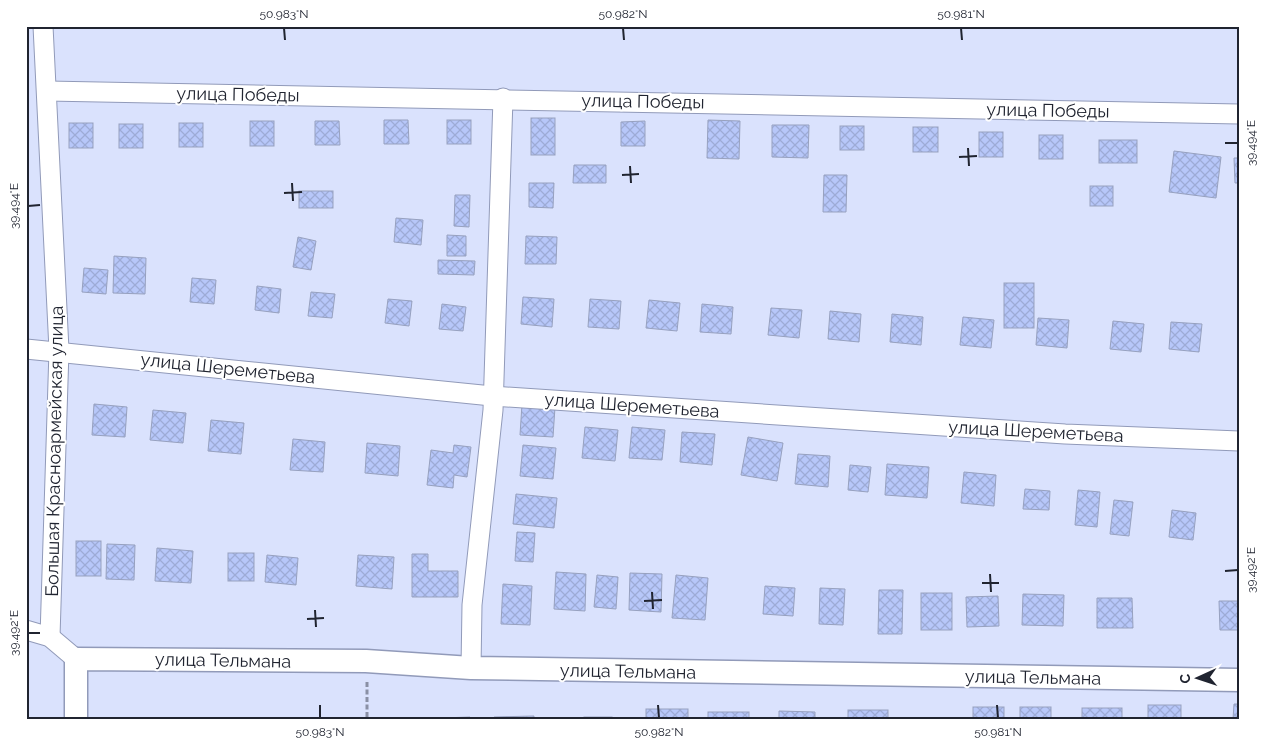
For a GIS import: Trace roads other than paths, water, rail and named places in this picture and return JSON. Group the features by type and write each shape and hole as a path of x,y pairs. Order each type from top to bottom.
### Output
{"street":[{"name":"Большая Красноармейская улица","path":"43,26 60,350 50,637"},
{"name":"улица Победы","path":"47,91 503,98 1239,114"},
{"path":"470,668 472,605 493,410 503,98"},
{"name":"улица Шереметьева","path":"26,349 60,350 492,396 1065,434 1239,441"},
{"path":"26,630 50,637 76,659 76,719"},
{"name":"улица Тельмана","path":"76,659 366,662 470,668 1239,680"}]}
